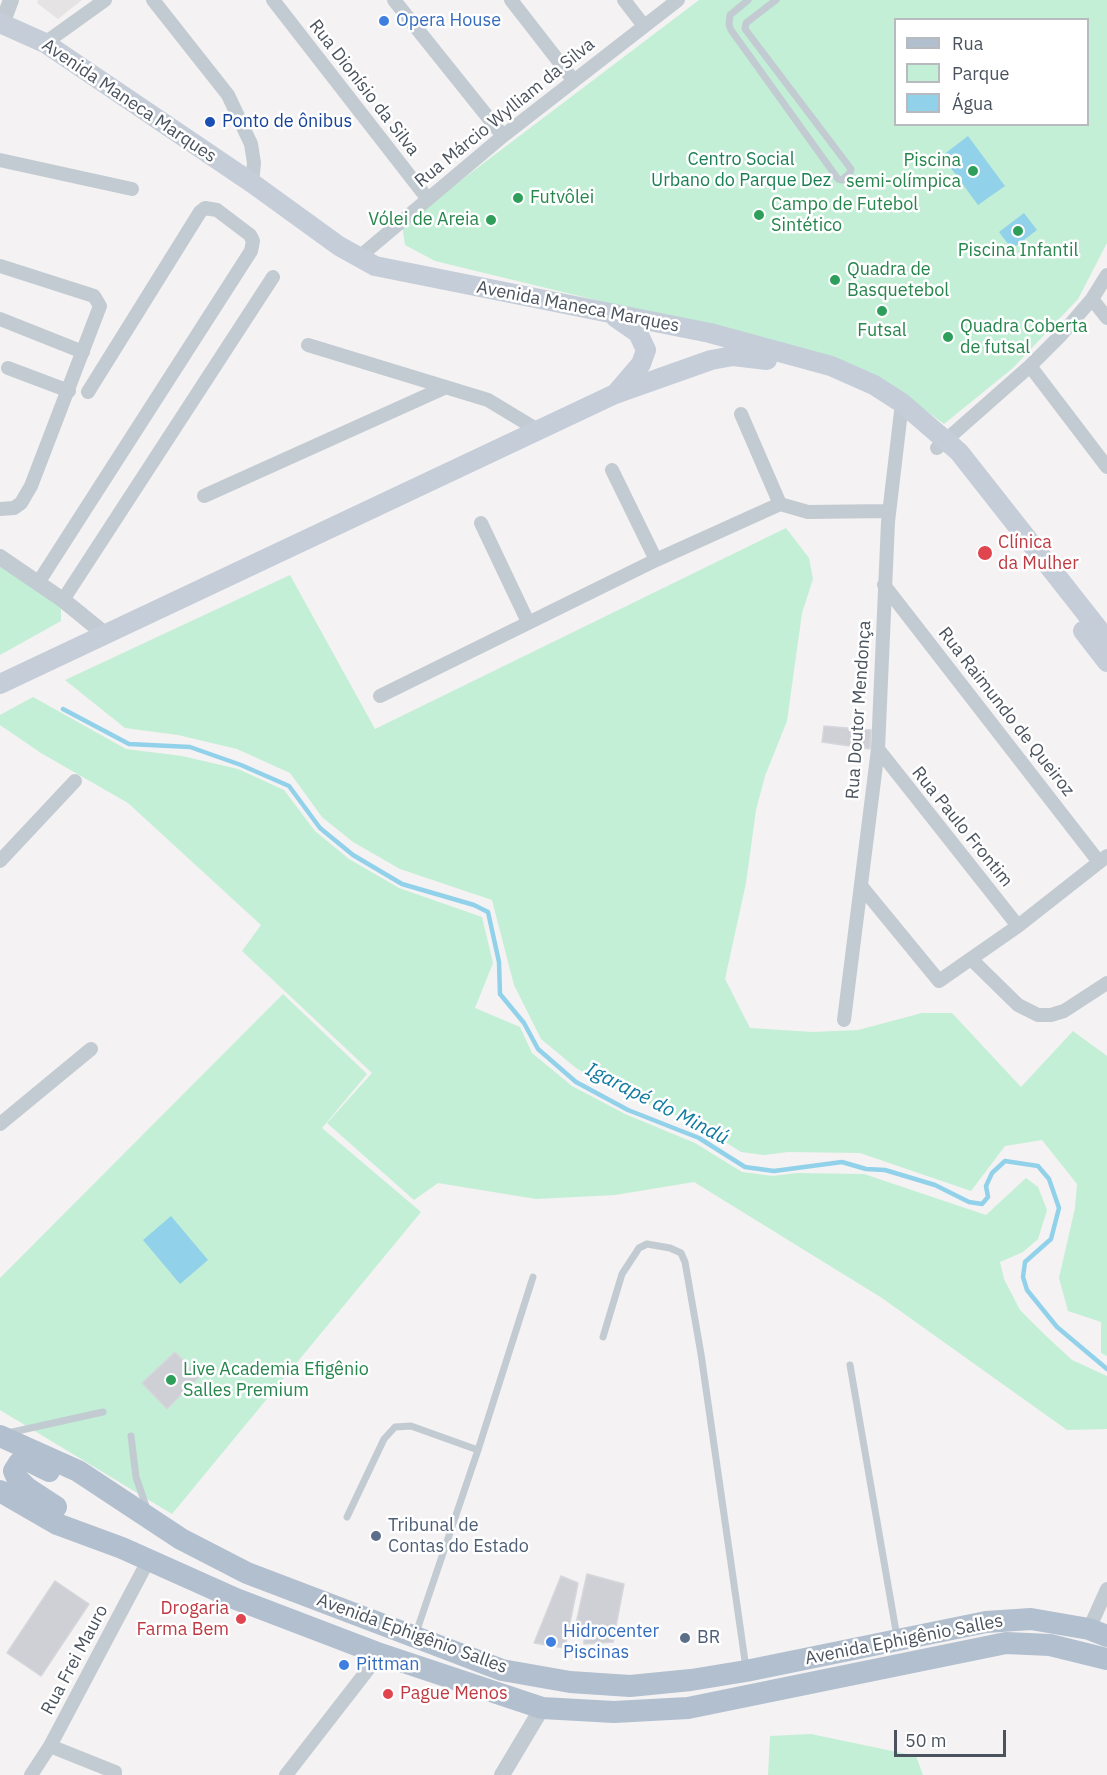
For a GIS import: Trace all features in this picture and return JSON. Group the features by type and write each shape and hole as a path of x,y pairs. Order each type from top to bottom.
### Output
{"main road":[{"name":"Avenida Maneca Marques","path":"1,28 45,43 252,183 358,258 392,271 710,333 831,366 874,385 942,443 1107,640"},
{"path":"608,312 638,333 646,350 641,364 615,394"},
{"name":"Avenida Maneca Marques","path":"2,684 536,429 615,394 685,367 711,360 748,356 826,375 901,410"},
{"name":"Avenida Maneca Marques","path":"942,443 949,459 1107,662"},
{"name":"Avenida Ephigênio Salles","path":"0,1435 78,1471 181,1539 247,1573 502,1670 570,1682 630,1686 691,1680 746,1671 986,1622 1015,1619 1042,1620 1098,1633"},
{"path":"122,1548 27,1488 15,1475 16,1466 23,1461 31,1462 181,1539"},
{"name":"Avenida Ephigênio Salles","path":"0,1491 57,1524 122,1548 236,1599 380,1654 542,1708 614,1712 688,1708 1006,1643 1050,1645 1107,1659"}],"street":[{"path":"1,28 11,0"},
{"path":"45,43 105,0"},
{"path":"153,0 228,96 251,144 254,163 252,183"},
{"name":"Rua Dionísio da Silva","path":"273,0 427,198"},
{"path":"394,0 503,136"},
{"path":"511,0 574,81"},
{"path":"624,0 644,26"},
{"name":"Rua Márcio Wylliam da Silva","path":"358,258 503,136 678,0"},
{"path":"0,159 132,189"},
{"path":"38,583 251,250 253,241 250,235 218,210 205,208 200,212 88,392"},
{"path":"0,266 94,296 98,299 100,306 69,391 21,503 14,508 0,509"},
{"path":"942,443 1030,366 1092,299 1107,275"},
{"path":"63,600 273,277"},
{"path":"1092,299 1107,318"},
{"path":"0,319 83,352"},
{"path":"308,345 488,400 536,429"},
{"path":"1030,366 1107,467"},
{"path":"8,368 69,391"},
{"path":"204,496 446,387"},
{"name":"Rua Doutor Mendonça","path":"844,1020 878,749 889,511 901,410"},
{"path":"741,414 780,504"},
{"path":"612,470 656,560"},
{"path":"380,696 656,560 780,504 808,512 889,511"},
{"path":"481,523 528,622"},
{"path":"0,557 63,600 106,635"},
{"name":"Rua Raimundo de Queiroz","path":"884,585 1103,859"},
{"name":"Rua Paulo Frontim","path":"878,749 1018,926"},
{"path":"0,861 75,781"},
{"path":"861,886 937,980 972,960 1103,859"},
{"path":"972,960 1018,1005 1038,1015 1051,1015 1064,1011 1107,983"},
{"path":"0,1124 91,1049"},
{"name":"Rua Frei Mauro","path":"31,1775 50,1746 148,1561"},
{"path":"1098,1633 1107,1589"},
{"path":"286,1775 380,1654"},
{"path":"502,1775 542,1708"},
{"path":"50,1746 115,1772 116,1775"}],"lane":[{"path":"748,0 730,15 731,30 838,178 842,180 851,170 745,29 746,23 776,0"},
{"path":"603,1337 622,1274 639,1248 647,1244 670,1248 681,1253 685,1262 700,1354 746,1671"},
{"path":"414,1637 478,1450 533,1276"},
{"path":"850,1365 898,1640"},
{"path":"0,1435 104,1412"},
{"path":"347,1517 384,1439 395,1427 411,1426 478,1450"},
{"path":"131,1436 132,1460 140,1495 152,1519"}],"shaded area":[{"path":"38,0 82,0 58,19 37,3"}],"green space":[{"name":"Centro Social Urbano do Parque Dez","path":"699,0 1107,0 1107,243 1078,299 1013,368 944,424 906,396 674,319 435,261 405,245 402,225"},
{"path":"786,528 809,558 813,579 802,613 787,721 765,776 756,810 746,883 725,979 750,1028 813,1032 858,1030 922,1013 952,1013 1021,1087 1073,1031 1107,1056 1107,1356 1101,1353 1101,1322 1068,1311 1059,1278 1075,1208 1077,1184 1042,1140 1005,1146 971,1191 860,1153 788,1152 764,1155 741,1152 697,1124 626,1095 576,1068 541,1039 514,985 492,900 400,869 353,842 322,817 290,773 237,749 178,735 125,728 65,680 290,575 375,729"},
{"path":"0,565 61,608 61,621 0,655"},
{"path":"33,697 126,749 182,756 238,769 284,790 315,831 349,859 399,888 482,917 493,963 475,1008 520,1027 532,1053 572,1086 625,1114 695,1143 742,1172 773,1176 797,1173 864,1174 986,1215 1026,1178 1038,1187 1047,1210 1038,1239 1023,1252 1000,1262 1004,1279 1020,1310 1044,1334 1072,1360 1107,1376 1107,1429 1067,1430 882,1298 694,1182 615,1195 536,1199 438,1183 414,1200 327,1123 372,1073 242,951 261,925 128,803 41,753 0,725 0,715"},
{"path":"283,994 367,1074 322,1128 421,1212 172,1514 0,1410 0,1278"},
{"path":"811,1734 916,1756 923,1775 768,1775 770,1736"}],"water":[{"name":"Piscina semi-olímpica","path":"968,136 1005,186 978,205 942,156"},
{"name":"Piscina Infantil","path":"1024,213 1037,230 1012,249 999,232"},
{"path":"171,1216 208,1260 180,1284 143,1240"}],"building":[{"path":"824,726 871,730 870,749 822,742"},
{"name":"Live Academia Efigênio Salles Premium","path":"175,1352 199,1377 167,1409 142,1383"},
{"path":"587,1574 624,1584 613,1642 584,1644 584,1633 575,1628"},
{"path":"561,1576 578,1583 565,1648 534,1643"},
{"path":"55,1581 89,1604 41,1676 7,1653"}],"waterway":[{"name":"Igarapé do Mindú","path":"63,709 129,744 190,747 241,765 289,786 320,828 353,855 402,884 474,905 488,912 499,962 500,994 524,1023 538,1049 576,1082 628,1110 699,1138 745,1167 774,1171 842,1162 866,1169 885,1170 935,1185 969,1202 982,1204 988,1197 986,1186 992,1173 1005,1161 1038,1166 1049,1179 1059,1208 1051,1239 1025,1262 1023,1277 1027,1290 1057,1327 1107,1369"}],"place":[{"name":"Opera House","path":"384,21"},
{"name":"Ponto de ônibus","path":"210,122"},
{"name":"Piscina semi-olímpica","path":"973,171"},
{"name":"Futvôlei","path":"518,198"},
{"name":"Campo de Futebol Sintético","path":"759,215"},
{"name":"Vólei de Areia","path":"491,220"},
{"name":"Piscina Infantil","path":"1018,231"},
{"name":"Quadra de Basquetebol","path":"835,280"},
{"name":"Futsal","path":"882,311"},
{"name":"Quadra Coberta de futsal","path":"948,337"},
{"name":"Clínica da Mulher","path":"985,553"},
{"name":"Live Academia Efigênio Salles Premium","path":"171,1380"},
{"name":"Tribunal de Contas do Estado","path":"376,1536"},
{"name":"Drogaria Farma Bem","path":"241,1619"},
{"name":"BR","path":"685,1638"},
{"name":"Hidrocenter Piscinas","path":"551,1642"},
{"name":"Pittman","path":"344,1665"},
{"name":"Pague Menos","path":"388,1694"}]}
